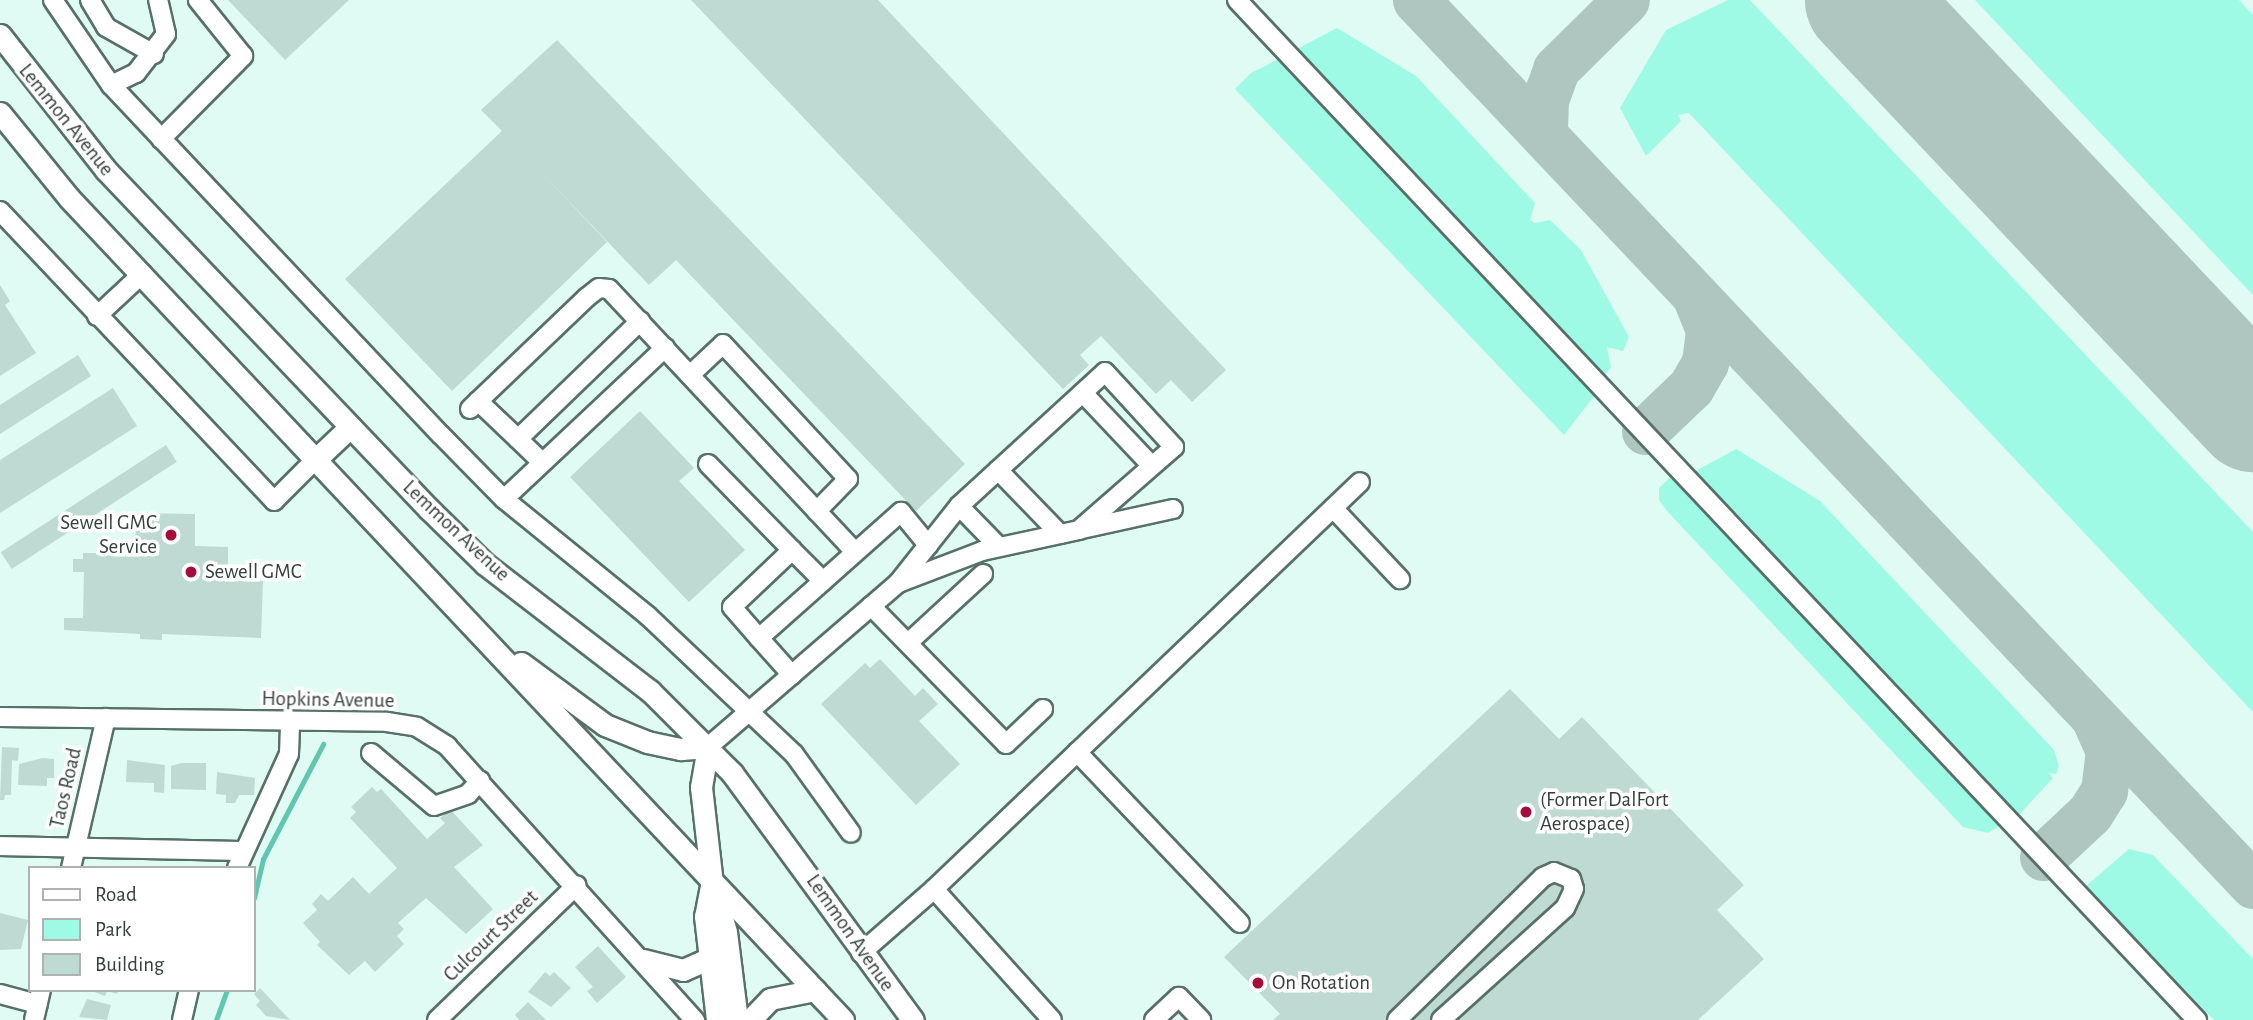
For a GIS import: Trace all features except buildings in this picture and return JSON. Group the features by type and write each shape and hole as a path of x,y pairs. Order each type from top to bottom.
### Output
{"main road":[{"name":"Lemmon Avenue","path":"0,35 106,170 350,427 485,564 640,682 708,747 766,814 861,953 914,1020"},
{"path":"0,113 69,198 314,461 482,635 712,884 843,1020"},
{"path":"314,461 350,427"},
{"path":"482,635 605,725 647,742 681,749 708,747 701,787 712,884 726,932 737,1020"},
{"path":"712,884 705,916 717,1020"},
{"path":"643,960 683,970 710,958"},
{"path":"750,1020 770,999 816,990"}],"street":[{"path":"53,0 111,85 504,499 648,616 794,754 850,833"},
{"path":"90,0 106,27 154,54"},
{"path":"111,85 136,73 154,54 166,34 158,0"},
{"path":"160,139 243,57 198,0"},
{"path":"1237,0 2197,1020"},
{"path":"0,211 274,501 314,461"},
{"path":"97,316 142,274"},
{"path":"542,462 518,439 474,405 599,288 610,289 855,552"},
{"path":"518,439 640,321"},
{"path":"690,375 723,344 848,479 817,511"},
{"path":"504,499 665,348"},
{"path":"708,747 898,583 959,506 1105,372 1174,447 1079,530"},
{"path":"1083,393 1152,466"},
{"path":"708,464 823,582"},
{"path":"998,470 1059,534"},
{"path":"861,953 934,888 1360,482"},
{"path":"959,506 999,547"},
{"path":"1333,508 1400,579"},
{"path":"898,583 939,565 999,547 1173,509"},
{"path":"759,638 901,512 928,545"},
{"path":"792,550 732,607 792,675"},
{"path":"908,643 983,575"},
{"path":"871,606 1006,744 1043,709"},
{"name":"Hopkins Avenue","path":"0,717 290,721 417,727 447,746 577,885 695,1020"},
{"name":"Taos Road","path":"71,866 106,718"},
{"path":"0,846 76,846 240,860 289,754 290,721"},
{"path":"1077,752 1240,923"},
{"path":"371,753 434,806 468,794 480,781"},
{"path":"1397,1020 1543,877 1554,872 1571,879 1574,889 1565,908 1441,1020"},
{"name":"Culcourt Street","path":"437,1020 577,885"},
{"path":"934,888 1052,1020"},
{"path":"182,1020 189,992"},
{"path":"0,994 38,1005"},
{"path":"1154,1020 1179,997 1201,1020"}],"green space":[{"path":"1728,0 1750,0 2253,532 2253,712 1689,113 1678,115 1681,121 1646,156 1620,108 1666,30"},
{"path":"1975,0 2239,0 2253,15 2253,295"},
{"path":"1337,28 1416,76 1535,203 1530,220 1535,223 1550,220 1581,250 1629,337 1623,351 1607,347 1611,368 1604,376 1295,50"},
{"path":"1277,60 1595,395 1564,435 1235,89 1251,73"},
{"path":"1736,449 1820,501 2054,750 2059,766 2056,774 2049,773 2053,778 2019,815 1694,472"},
{"path":"1672,476 2001,825 1988,833 1963,827 1667,511 1659,500 1659,488"},
{"path":"2129,849 2153,855 2253,959 2253,1020 2214,1020 2086,886"}],"waterway":[{"path":"256,889 263,859 323,744"},
{"path":"216,1020 226,992"}],"taxiway":[{"path":"1416,0 2253,885"},
{"path":"1544,128 1545,100 1556,69 1626,0"},
{"path":"1858,0 1904,50"},
{"path":"1645,431 1691,387 1705,363 1709,330 1696,297"},
{"path":"2043,857 2090,813 2104,791 2109,751 2095,719"}],"runway":[{"path":"1864,0 2253,412"}],"place":[{"name":"Sewell GMC Service","path":"171,535"},
{"name":"Sewell GMC","path":"191,572"},
{"name":"(Former DalFort Aerospace)","path":"1526,812"},
{"name":"On Rotation","path":"1258,983"}]}
